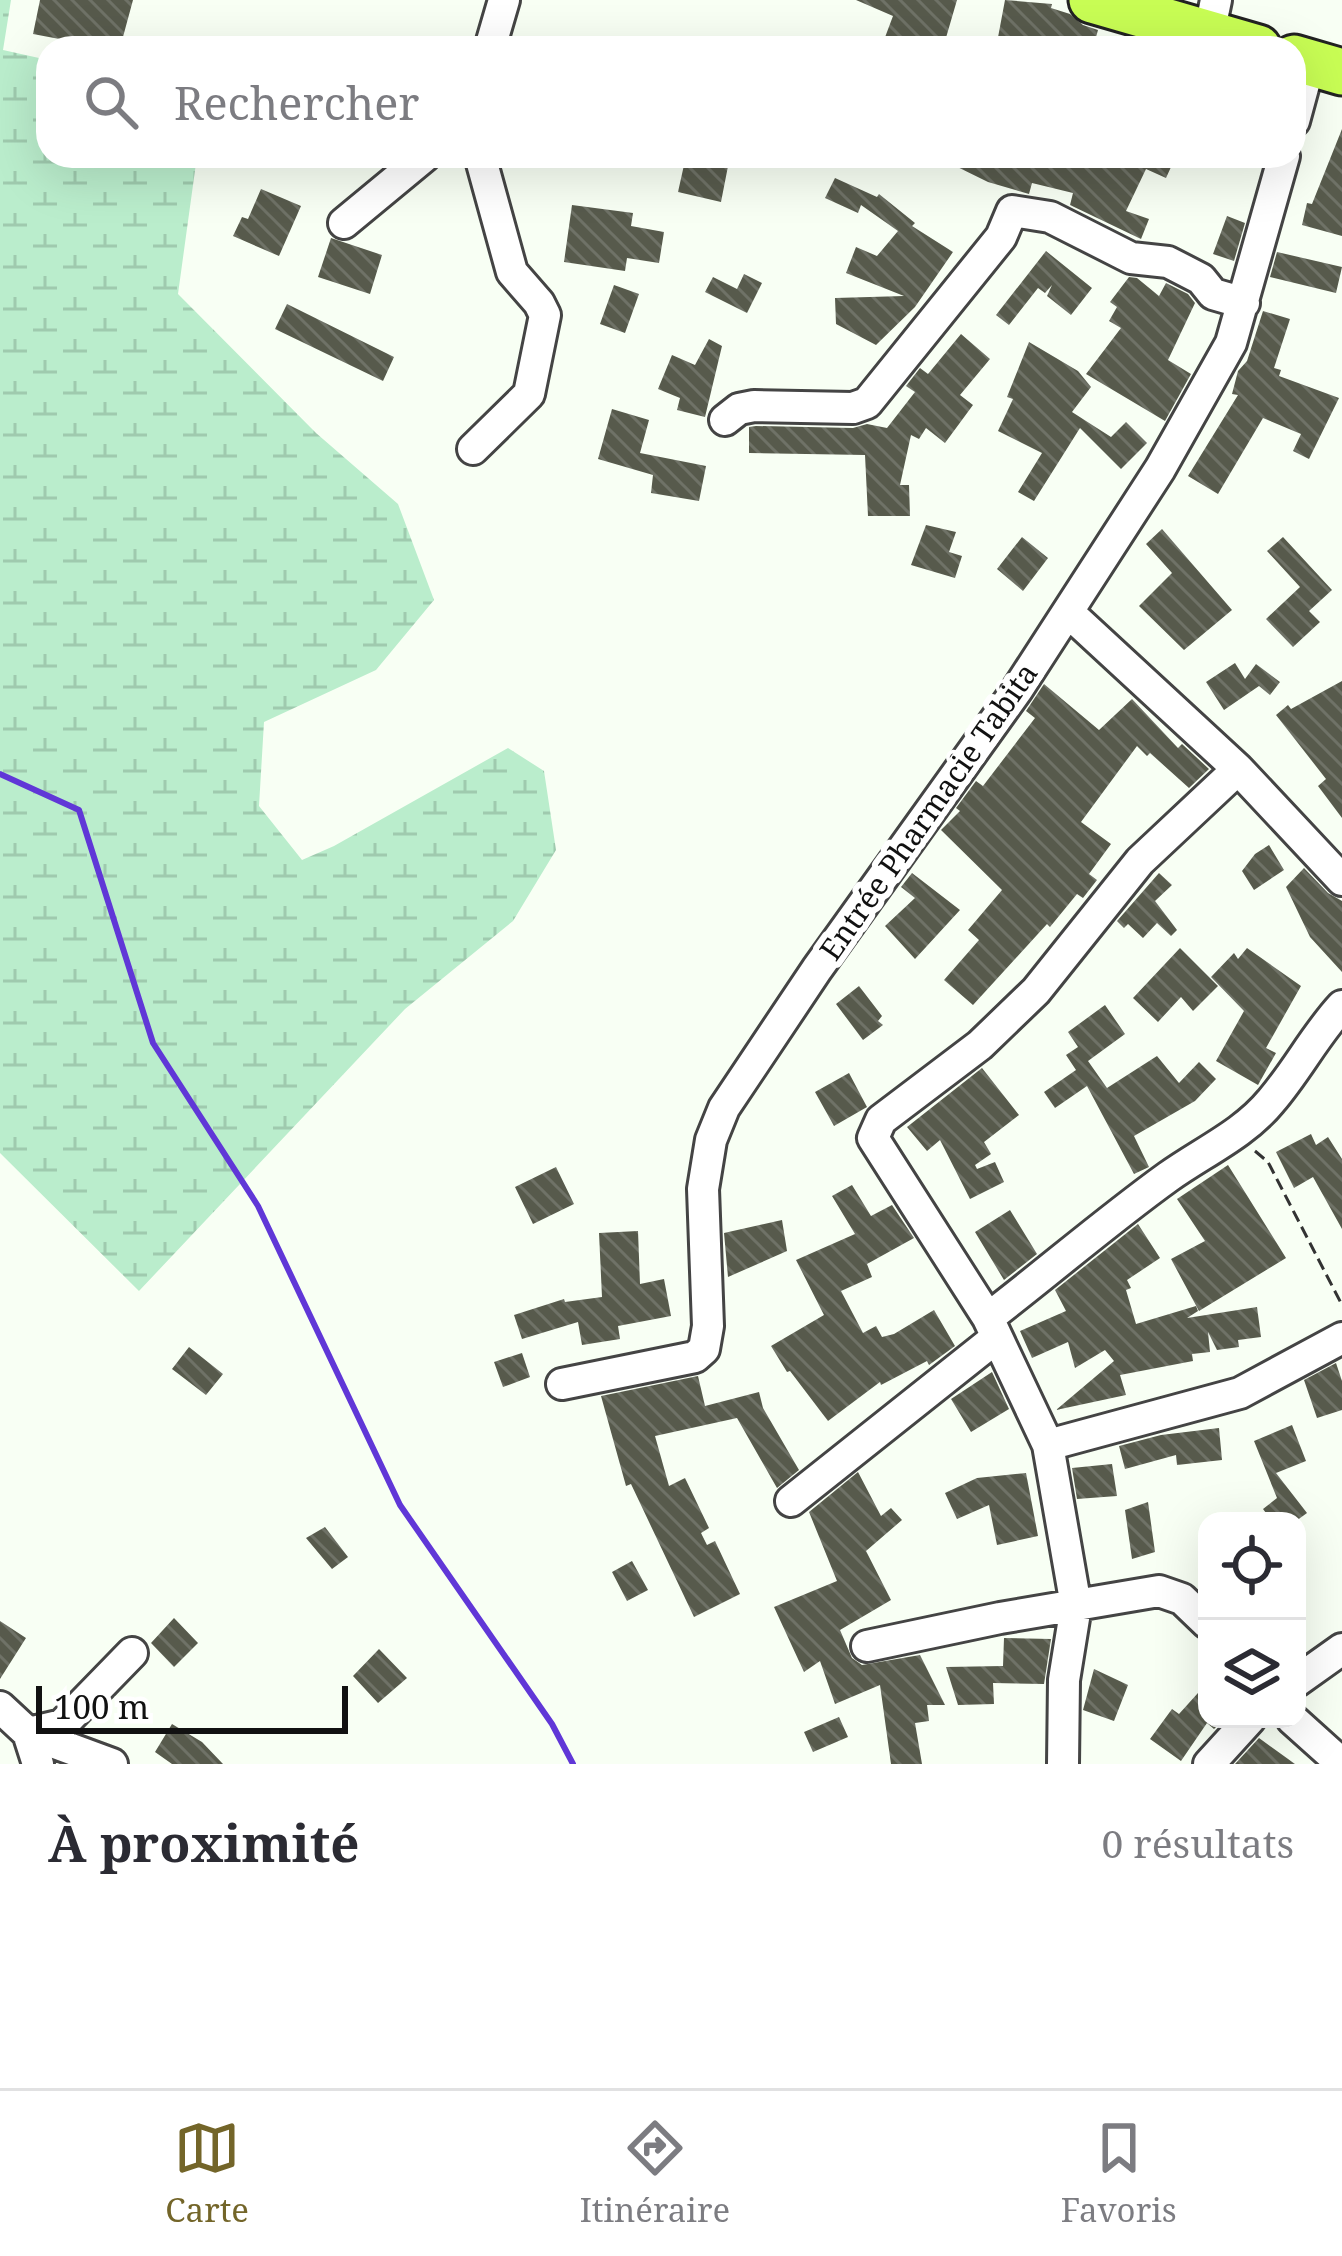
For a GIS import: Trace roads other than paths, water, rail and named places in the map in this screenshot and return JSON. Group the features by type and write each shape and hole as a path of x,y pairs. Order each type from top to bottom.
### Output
{"highway":[{"path":"1092,0 1212,17 1240,36"}],"street":[{"path":"494,36 505,0"},
{"path":"344,223 410,168"},
{"path":"472,449 529,394 545,315 512,272 482,168"},
{"name":"Entrée Pharmacie Tabita","path":"562,1384 695,1357 704,1349 708,1326 703,1190 711,1140 724,1108 1067,612 1160,469 1231,343 1281,168"},
{"path":"725,420 739,409 754,406 853,408 868,403 1001,237 1012,211 1050,217 1131,258 1168,262 1201,279 1213,294 1244,303"},
{"path":"1067,612 1238,769 1342,880"},
{"path":"1063,1764 1064,1680 1076,1606 1048,1445 992,1328 873,1138 875,1128 980,1045 1036,991 1140,861 1238,769"},
{"path":"791,1502 1164,1180 1235,1135 1272,1101 1321,1028 1342,1006"},
{"path":"1048,1445 1240,1393 1342,1338"},
{"path":"868,1646 1160,1591 1182,1599 1204,1620"},
{"path":"1306,1675 1342,1649"},
{"path":"28,1733 62,1725 132,1653"},
{"path":"0,1707 28,1733 112,1764"},
{"path":"1209,1764 1242,1728"},
{"path":"1302,1728 1342,1764"},
{"path":"28,1733 38,1764"}],"waterway":[{"path":"0,774 79,810 153,1043 258,1206 400,1505 552,1724 573,1764"}]}
